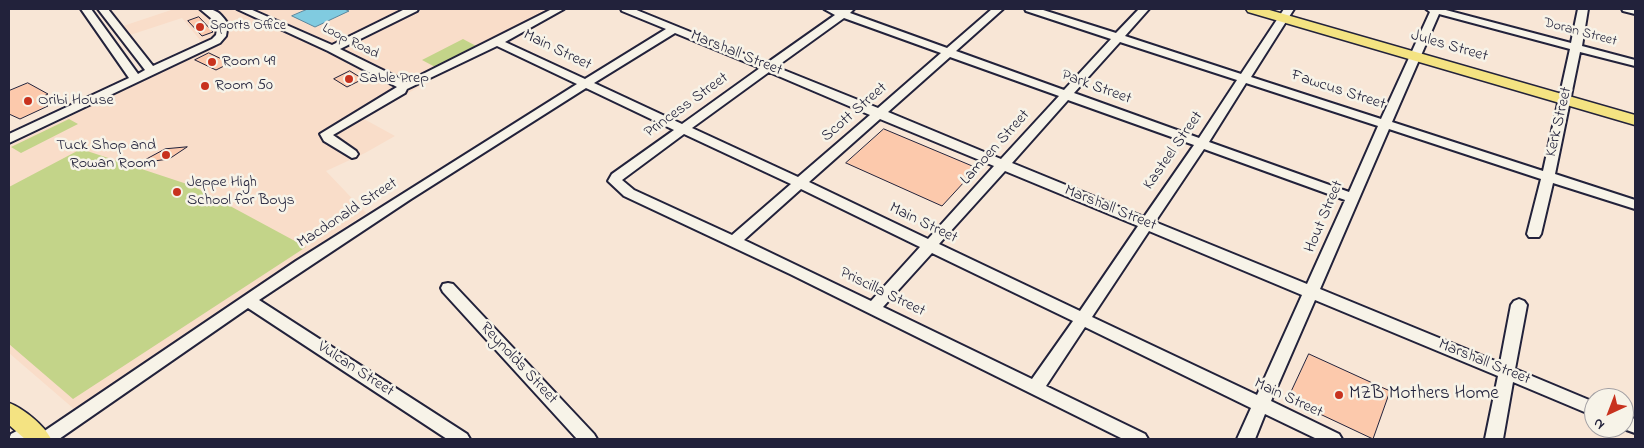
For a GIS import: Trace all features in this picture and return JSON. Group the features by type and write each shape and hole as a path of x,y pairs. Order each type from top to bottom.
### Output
{"main road":[{"name":"Jules Street","path":"1253,9 1286,13 1415,56 1635,120"},
{"path":"9,412 33,437"}],"street":[{"path":"86,9 136,79"},
{"path":"103,9 151,71"},
{"path":"9,139 219,39 223,24 213,13 205,9"},
{"name":"Loop Road","path":"242,9 263,20 332,48 403,85"},
{"path":"332,48 413,9"},
{"path":"352,154 328,138 326,134 401,91 403,85 412,85 421,81 559,9"},
{"name":"Marshall Street","path":"626,9 1584,405"},
{"name":"Park Street","path":"829,9 846,11 949,52 1352,198"},
{"name":"Scott Street","path":"733,242 998,9"},
{"name":"Fawcus Street","path":"1030,9 1635,205"},
{"name":"Lamoen Street","path":"873,308 1144,9"},
{"name":"Doran Street","path":"1434,9 1635,63"},
{"name":"Hout Street","path":"1246,439 1386,124 1434,9"},
{"name":"Kerk Street","path":"1534,234 1566,100 1583,9"},
{"path":"1627,9 1635,11"},
{"name":"Princess Street","path":"617,177 846,11"},
{"name":"Kasteel Street","path":"1036,388 1245,78 1286,13"},
{"name":"Macdonald Street","path":"33,437 674,28"},
{"name":"Main Street","path":"497,42 799,183 1333,439"},
{"name":"Priscilla Street","path":"617,177 615,182 629,193 873,308 1139,439"},
{"name":"Reynolds Street","path":"448,288 588,439"},
{"name":"Vulcan Street","path":"248,300 461,439"},
{"path":"1494,439 1508,373 1519,305"}],"shaded area":[{"name":"Jeppe High School for Boys","path":"174,9 560,9 482,50 364,119 395,136 365,153 326,171 366,213 74,409 9,353 9,146 208,50 182,18 130,35 123,26"}],"green space":[{"path":"463,39 478,47 437,68 422,60"},
{"path":"69,119 78,124 21,153 11,147"},
{"path":"81,149 193,186 306,247 73,399 9,344 9,187"}],"water":[{"path":"308,9 344,9 349,11 315,27 292,16"}],"building":[{"name":"Sports Office","path":"199,17 213,32 202,36 188,21"},
{"name":"Room 49","path":"209,53 230,63 216,70 195,60"},
{"name":"Sable Prep","path":"350,71 363,79 347,87 334,79"},
{"name":"Oribi House","path":"28,83 48,94 38,99 48,106 20,119 9,114 9,91"},
{"path":"884,129 977,168 942,206 846,163"},
{"name":"Tuck Shop and Rowan Room","path":"187,147 169,159 139,163 165,149"},
{"name":"MZB Mothers Home","path":"1309,354 1390,391 1373,439 1288,399"}],"place":[{"name":"Sports Office","path":"200,27"},
{"name":"Room 49","path":"212,62"},
{"name":"Sable Prep","path":"349,79"},
{"name":"Room 50","path":"205,86"},
{"name":"Oribi House","path":"28,101"},
{"name":"Tuck Shop and Rowan Room","path":"166,155"},
{"name":"Jeppe High School for Boys","path":"177,192"},
{"name":"MZB Mothers Home","path":"1339,395"}]}
